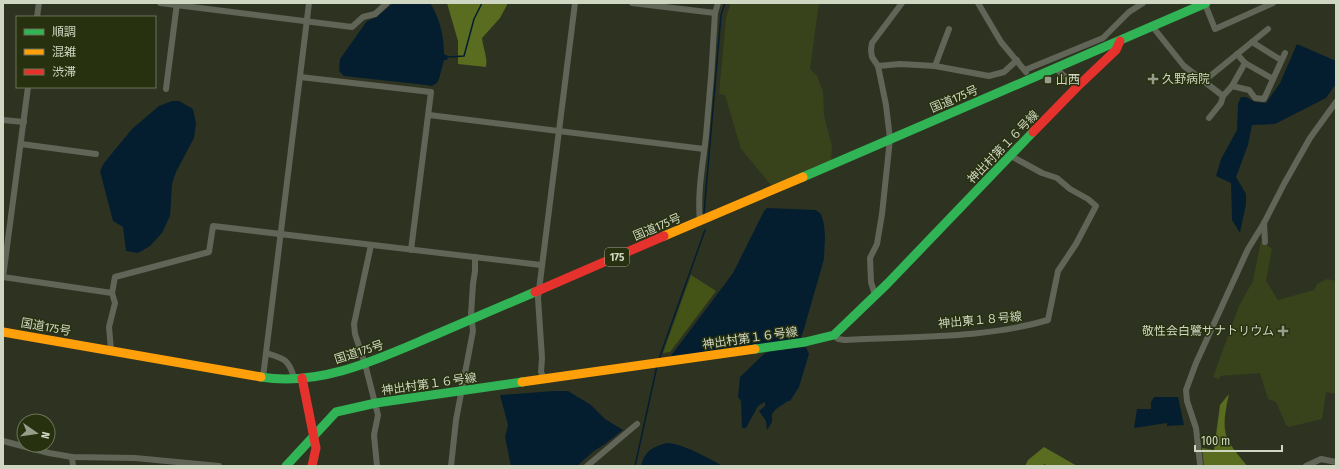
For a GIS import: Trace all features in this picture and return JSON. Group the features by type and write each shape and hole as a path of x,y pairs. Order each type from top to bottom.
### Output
{"main road":[{"name":"国道175号","path":"3,332 263,377 298,378 343,371 365,364 471,320 1206,3"},
{"name":"神出村第１６号線","path":"286,466 336,412 376,403 798,343 834,335 1012,156 1077,87 1116,50 1120,41"},
{"path":"298,378 314,435 316,448 312,466"}],"street":[{"path":"37,16 39,3"},
{"path":"160,3 352,27 364,17 375,14 387,3"},
{"path":"263,377 309,3"},
{"path":"545,380 541,372 542,358 538,298 575,3"},
{"path":"632,3 715,13"},
{"path":"700,221 700,198 711,87 715,13 718,3"},
{"path":"875,295 871,282 870,258 877,244 882,214 890,139 886,105 878,66 872,57 870,50 872,43 902,3"},
{"path":"978,3 1002,42 1032,78"},
{"path":"1025,70 1103,38 1128,12 1143,3"},
{"path":"1206,3 1215,29 1274,3"},
{"path":"166,89 177,4"},
{"path":"1152,26 1184,66 1223,96"},
{"path":"935,66 949,29"},
{"path":"1204,81 1268,29"},
{"path":"1252,42 1281,60"},
{"path":"1232,86 1249,90 1256,98 1264,99 1285,53"},
{"path":"1237,54 1245,63 1273,79"},
{"path":"878,66 900,64 935,66 989,76 1004,72 1017,60"},
{"path":"1209,118 1221,103 1223,96 1232,86 1245,63"},
{"path":"1055,68 1077,87"},
{"path":"300,77 432,92 411,250"},
{"path":"28,88 3,277 112,293"},
{"path":"1200,464 1196,428 1186,390 1196,363 1248,249 1264,223 1310,138 1336,102"},
{"path":"429,115 704,149"},
{"path":"3,120 24,122"},
{"path":"21,144 96,154"},
{"name":"神出東１８号線","path":"834,335 838,339 845,340 985,332 1026,327 1048,320 1058,271 1076,244 1096,206 1070,189 1057,178 1042,173 1012,156"},
{"path":"1264,223 1265,242"},
{"path":"111,350 109,327 115,303 112,293 114,277 209,252 213,226 541,265"},
{"path":"371,245 354,324 355,334 365,364 378,415 374,435 377,466"},
{"path":"450,466 456,420 473,331 471,320 475,257"},
{"path":"266,354 282,358 298,378"},
{"path":"587,466 638,424"},
{"path":"3,441 49,453 72,456 135,458 219,466"},
{"path":"72,456 74,466"},
{"path":"1306,466 1321,459 1336,462"}],"shaded area":[{"path":"731,3 819,3 810,69 817,76 823,92 824,115 832,146 831,161 772,186 741,149 725,95 719,94 726,18"},
{"name":"敬性会白鷺サナトリウム","path":"1261,241 1272,249 1266,281 1278,300 1314,290 1317,284 1327,279 1336,281 1336,394 1326,392 1322,419 1289,427 1286,425 1276,402 1268,399 1260,373 1220,376 1219,379 1213,377 1239,306 1253,281"},
{"path":"691,275 716,291 670,352 663,353"}],"green space":[{"path":"447,3 508,3 500,18 482,38 486,57 486,67 458,64 458,41"},
{"path":"1229,394 1225,416 1227,438 1247,466 1204,466 1202,448 1214,450 1220,405"},
{"path":"1044,447 1077,466 1048,466 1044,464 1043,466 1025,466 1028,460"}],"water":[{"path":"393,3 430,3 439,21 444,54 448,56 447,60 444,60 437,83 432,86 344,76 339,71 340,59 367,21 377,17"},
{"path":"1297,44 1336,61 1336,84 1326,98 1275,124 1252,125 1248,145 1236,177 1246,194 1246,204 1240,233 1232,220 1231,183 1216,176 1221,159 1237,130 1238,104 1241,97 1246,97 1255,102 1266,103 1280,83"},
{"path":"172,101 179,101 193,109 196,123 194,138 176,172 172,184 170,216 162,233 150,246 138,253 126,251 123,227 113,221 100,171 104,163 132,129 159,106"},
{"path":"767,208 816,210 821,214 824,224 824,259 800,340 670,357 733,273 764,211"},
{"path":"806,347 809,354 799,387 790,401 776,409 772,414 772,422 767,430 766,421 759,411 765,406 765,402 758,406 746,428 742,428 741,401 738,397 740,377 764,354 770,351"},
{"path":"568,391 591,405 605,419 623,430 594,451 577,466 511,466 505,437 508,425 500,395"},
{"path":"1154,397 1178,397 1184,425 1167,426 1167,423 1134,428 1137,409 1151,409 1151,402"},
{"path":"667,443 688,448 723,466 641,466 645,456 650,450"}],"waterway":[{"path":"448,57 464,56 474,19 482,3"},
{"path":"704,213 721,15 725,3"},
{"path":"659,359 705,230"},
{"path":"635,466 657,366"}],"traffic: fast":[{"path":"803,177 1206,3"},
{"path":"755,349 805,342 834,335 887,284 1033,132"},
{"path":"261,377 284,379 307,378 352,368 395,352 535,292"},
{"path":"286,466 336,412 376,403 522,382"}],"traffic: slow":[{"path":"664,236 803,177"},
{"path":"3,332 261,377"},
{"path":"522,382 755,349"}],"traffic: jam":[{"path":"1033,132 1116,50 1120,41"},
{"path":"535,292 664,236"},
{"path":"302,378 316,448 312,466"}],"place":[{"name":"久野病院","path":"1153,79"},
{"name":"山西","path":"1048,80"},
{"name":"敬性会白鷺サナトリウム","path":"1283,331"}]}
